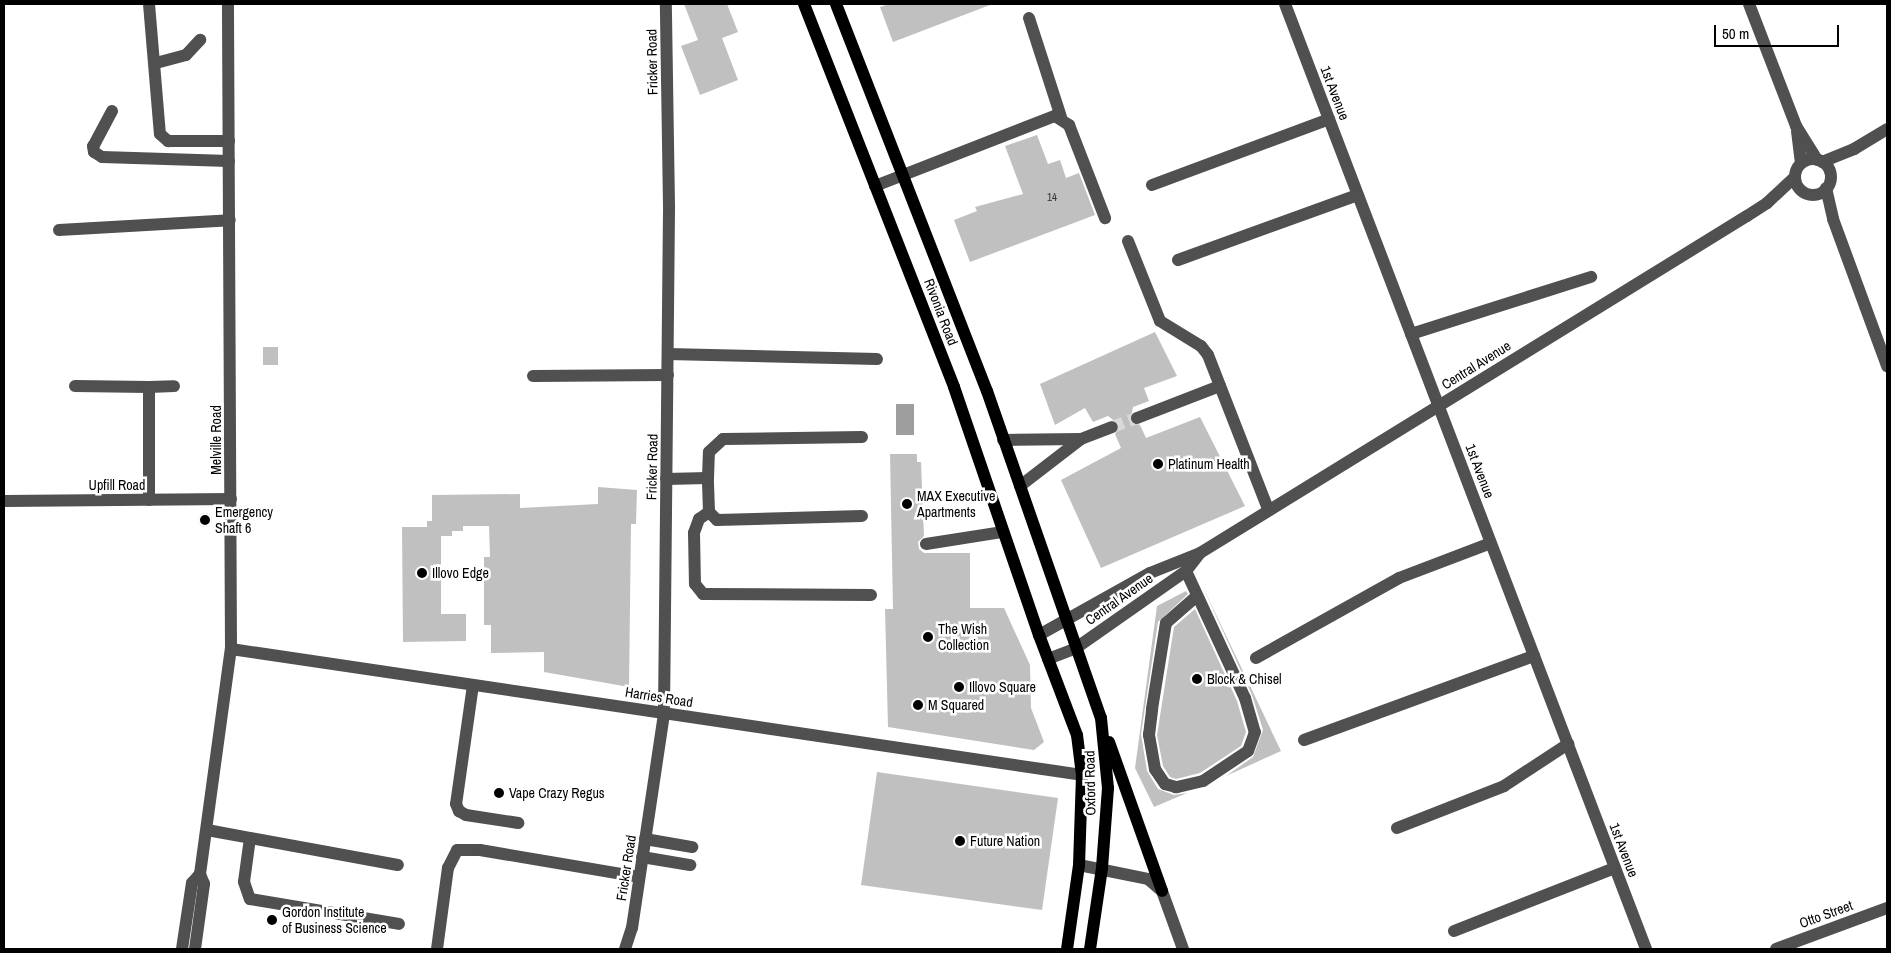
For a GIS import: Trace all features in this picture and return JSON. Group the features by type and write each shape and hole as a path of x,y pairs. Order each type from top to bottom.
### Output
{"main road":[{"name":"Rivonia Road","path":"804,4 954,386 1038,635"},
{"name":"Rivonia Road","path":"836,4 1003,440 1066,621"},
{"name":"Oxford Road","path":"1066,621 1101,718 1108,788 1102,868 1090,949"},
{"name":"Oxford Road","path":"1038,635 1077,735 1082,775 1079,865 1067,949"},
{"path":"1101,718 1162,891"}],"street":[{"path":"149,4 149,28 156,63 157,126 164,139 229,141"},
{"name":"Melville Road","path":"195,949 204,884 200,874 231,649 228,4"},
{"name":"Fricker Road","path":"633,949 632,928 664,713 668,375 666,4"},
{"name":"1st Avenue","path":"1285,4 1646,949"},
{"path":"1749,4 1796,126 1819,161 1830,173"},
{"path":"1029,18 1061,117 1069,125 1104,218"},
{"path":"156,63 186,54 200,40"},
{"path":"112,111 93,146 94,152 102,157 229,161"},
{"path":"876,186 1048,118 1061,117"},
{"path":"1152,185 1329,119"},
{"path":"1796,126 1801,163 1797,183 1814,195 1833,219"},
{"path":"1887,129 1854,150 1830,173 1826,188 1833,219 1887,366"},
{"path":"1801,163 1819,161 1854,150"},
{"name":"Central Avenue","path":"1038,635 1150,573 1200,554 1268,509 1439,406 1768,203 1797,183"},
{"path":"1814,195 1826,188"},
{"path":"1178,260 1358,195"},
{"path":"59,230 230,220"},
{"path":"1128,241 1160,321 1206,350 1268,509"},
{"path":"1411,334 1591,277"},
{"path":"668,354 877,359"},
{"path":"533,376 668,375"},
{"path":"75,386 174,386"},
{"path":"1137,418 1220,386"},
{"path":"149,387 149,500"},
{"path":"1003,440 1081,438 1112,427"},
{"path":"862,437 723,439 709,452 708,478 709,512 711,516 723,521 862,516"},
{"path":"1020,486 1081,438"},
{"path":"666,479 708,478"},
{"name":"Upfill Road","path":"4,501 231,499"},
{"path":"709,512 699,519 694,533 695,584 703,594 871,596"},
{"path":"926,544 1003,532"},
{"path":"1256,658 1399,578 1491,543"},
{"name":"Central Avenue","path":"1048,659 1076,648 1186,571 1200,554"},
{"path":"1186,571 1245,698 1255,732 1248,751 1203,781 1176,787 1165,784 1155,769 1149,735 1166,623 1197,596"},
{"name":"Harries Road","path":"231,649 1082,775"},
{"path":"1304,740 1534,656"},
{"path":"474,685 456,804 459,811 466,816 518,823"},
{"path":"1398,828 1511,782 1568,744"},
{"path":"206,830 398,865"},
{"path":"250,838 244,882 246,895 250,899 399,924"},
{"path":"645,839 692,847"},
{"path":"437,949 448,868 457,850 480,850 639,877"},
{"path":"642,857 690,865"},
{"path":"1079,865 1102,868 1148,879 1162,891 1183,949"},
{"path":"1454,931 1615,868"},
{"name":"Melville Road","path":"182,949 192,883 200,874"},
{"name":"Otto Street","path":"1776,949 1887,908"},
{"name":"Fricker Road","path":"624,949 632,928"}],"shaded area":[{"path":"896,404 914,404 914,435 896,435"}],"building":[{"path":"684,4 727,4 738,32 722,38 738,80 700,95 681,46 698,40"},
{"path":"889,4 990,5 893,42 880,7"},
{"path":"1037,135 1048,164 1060,160 1066,178 1079,173 1095,215 970,262 954,220 977,211 975,207 1023,194 1005,146"},
{"name":"Platinum Health","path":"1155,332 1177,376 1144,388 1149,401 1133,407 1130,421 1140,425 1146,438 1200,417 1245,506 1101,568 1061,480 1121,448 1115,434 1120,425 1108,416 1093,422 1085,408 1055,425 1040,384"},
{"path":"263,347 278,347 278,365 263,365"},
{"name":"Illovo Square","path":"890,454 917,454 917,462 921,462 924,536 918,542 919,549 924,553 970,553 970,608 1004,608 1030,665 1031,708 1044,742 1034,750 888,727 885,609 893,609"},
{"path":"598,487 637,490 636,524 631,524 629,687 544,672 544,652 491,653 491,625 484,625 484,557 490,557 489,526 463,526 463,531 452,531 452,536 441,536 441,614 466,614 466,641 403,642 402,527 427,527 427,521 432,521 432,495 520,494 520,508 598,504"},
{"name":"Emergency Shaft 6","path":"202,513 208,513 212,520 208,527 202,527 198,523 198,517"},
{"path":"1201,583 1281,751 1226,776 1253,757 1263,730 1252,695"},
{"path":"1186,591 1188,594 1158,622 1141,734 1147,771 1158,789 1174,795 1187,793 1154,807 1135,768 1157,606"},
{"path":"1195,609 1237,701 1246,732 1241,746 1200,773 1176,779 1170,777 1163,766 1157,735 1174,627"},
{"name":"Future Nation","path":"877,772 1058,798 1042,910 861,885"}],"tunnel":[{"path":"1112,427 1137,418"}],"place":[{"name":"Platinum Health","path":"1158,464"},
{"name":"MAX Executive Apartments","path":"907,504"},
{"name":"Emergency Shaft 6","path":"205,520"},
{"name":"Illovo Edge","path":"422,573"},
{"name":"The Wish Collection","path":"928,637"},
{"name":"Block & Chisel","path":"1197,679"},
{"name":"Illovo Square","path":"959,687"},
{"name":"M Squared","path":"918,705"},
{"name":"Vape Crazy Regus","path":"499,793"},
{"name":"Future Nation","path":"960,841"},
{"name":"Gordon Institute of Business Science","path":"272,920"}]}
